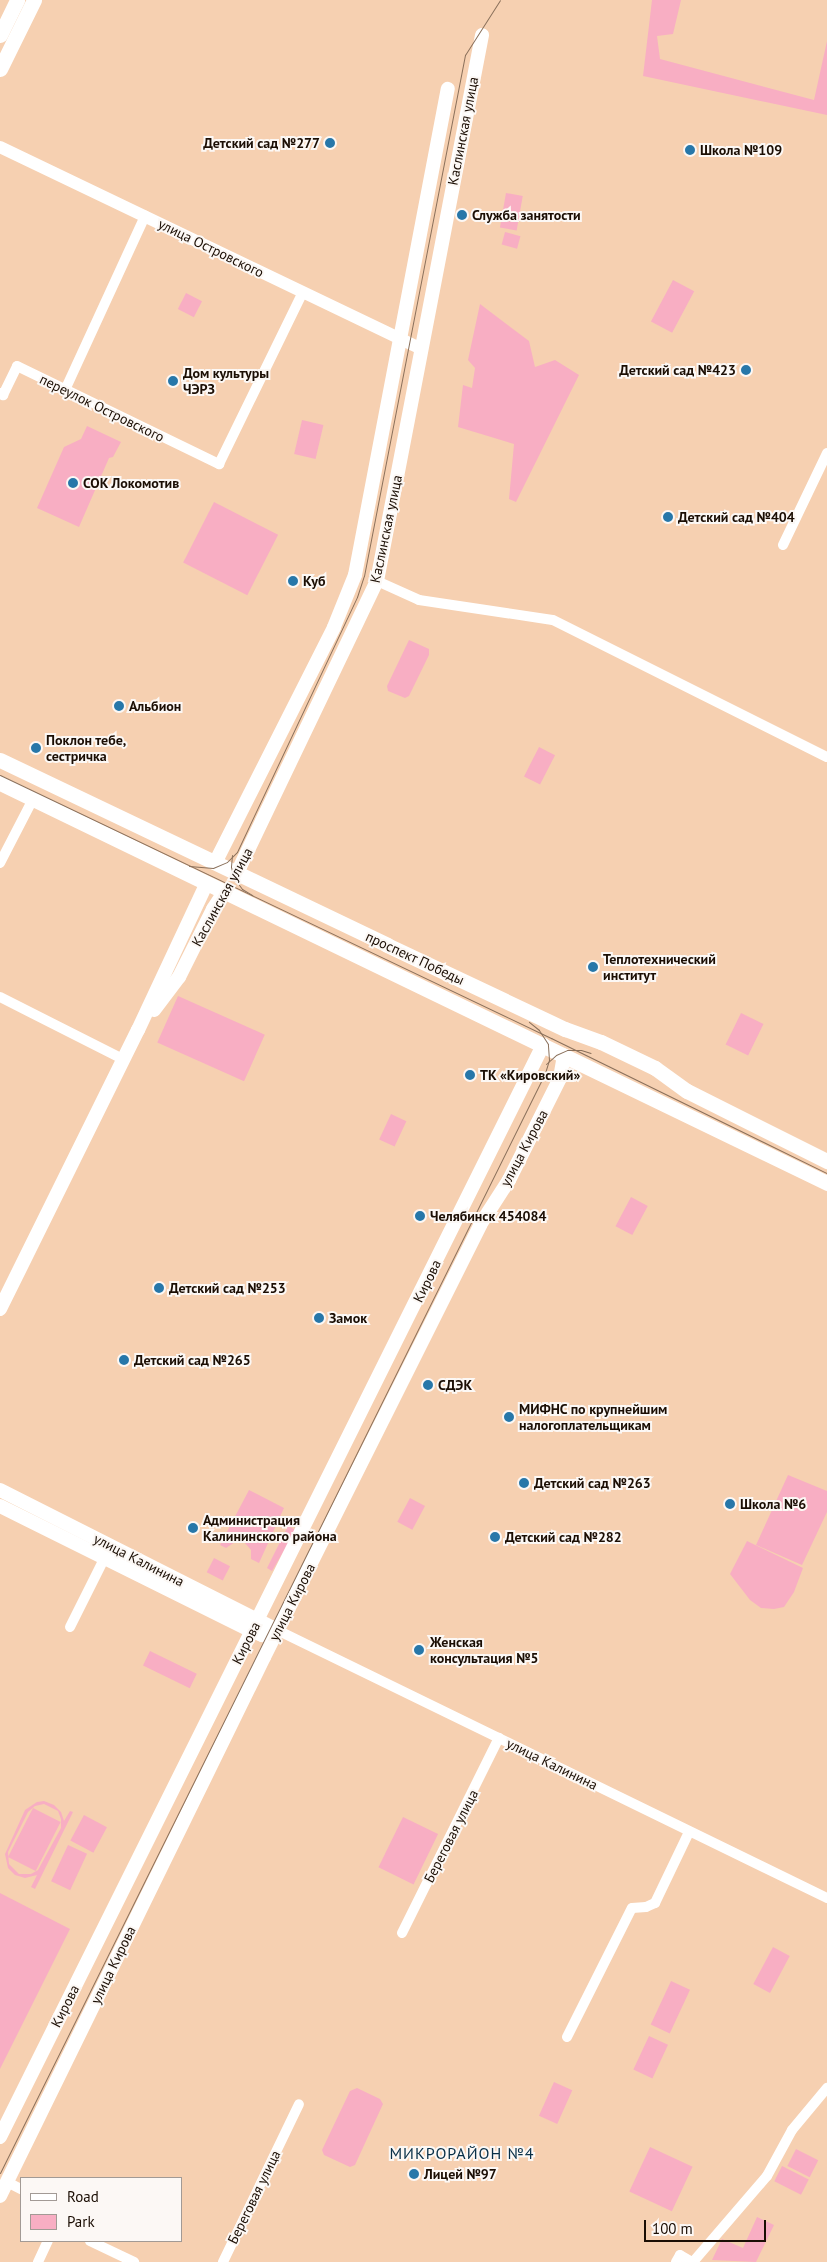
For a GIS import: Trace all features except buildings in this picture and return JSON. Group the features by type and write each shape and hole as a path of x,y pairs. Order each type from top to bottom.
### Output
{"main road":[{"path":"0,35 17,0"},
{"path":"0,69 34,0"},
{"name":"Каслинская улица","path":"138,1030 179,977 213,909 237,873 377,581 482,35"},
{"name":"Каслинская улица","path":"0,1309 138,1030 216,863 334,627 354,575 448,89"},
{"name":"проспект Победы","path":"0,760 564,1029 601,1042 655,1068 687,1092 827,1161"},
{"name":"проспект Победы","path":"0,783 224,892 349,950 440,998 564,1055 827,1183"},
{"name":"улица Кирова","path":"492,1150 543,1045 564,1029"},
{"name":"улица Кирова","path":"0,2196 278,1630 480,1225 526,1147 560,1078 564,1055 564,1029"},
{"name":"Кирова","path":"0,2137 492,1150"},
{"name":"улица Калинина","path":"0,1490 255,1625"},
{"name":"улица Калинина","path":"0,1506 104,1559 255,1625 278,1630"}],"street":[{"name":"улица Островского","path":"0,147 422,349"},
{"path":"65,390 145,216"},
{"name":"переулок Островского","path":"0,394 3,395 17,366 219,464 303,292"},
{"path":"782,545 827,453"},
{"path":"377,581 419,600 552,620 827,758"},
{"path":"0,863 33,799"},
{"path":"0,997 123,1059"},
{"path":"70,1627 104,1559"},
{"name":"улица Калинина","path":"278,1630 827,1898"},
{"name":"Береговая улица","path":"402,1933 499,1738"},
{"path":"567,2037 632,1908 646,1908 655,1902 689,1832"},
{"path":"676,2262 680,2256 693,2262 767,2176 792,2130 827,2088"},
{"name":"Береговая улица","path":"222,2262 299,2104"},
{"path":"7,2182 20,2188"},
{"path":"38,2262 48,2242"},
{"path":"92,2242 134,2262"}],"green space":[{"path":"652,0 681,0 673,34 657,36 660,59 814,100 827,41 827,115 643,76"},
{"path":"506,193 523,196 517,230 500,227"},
{"path":"505,232 520,236 517,249 502,245"},
{"path":"673,280 694,291 672,333 651,321"},
{"path":"186,293 202,301 194,317 178,309"},
{"path":"480,304 529,341 535,367 555,360 579,375 516,502 509,499 514,444 458,427 463,385 472,388 475,368 468,360"},
{"path":"302,420 323,425 316,459 294,454"},
{"name":"СОК Локомотив","path":"87,426 121,442 113,457 109,458 79,527 37,508 64,447 81,439"},
{"path":"214,502 278,535 247,595 183,563"},
{"path":"409,640 429,649 429,655 409,696 405,698 388,691 387,686"},
{"path":"539,747 555,755 540,785 524,776"},
{"path":"178,996 265,1035 244,1081 157,1043"},
{"path":"741,1013 763,1024 748,1055 726,1044"},
{"path":"391,1114 406,1121 395,1147 379,1139"},
{"path":"631,1197 648,1206 632,1235 616,1226"},
{"path":"788,1475 827,1491 827,1512 802,1565 756,1545"},
{"path":"249,1490 284,1508 259,1563 251,1559 251,1550 244,1542 235,1542 226,1548 220,1545"},
{"path":"410,1498 425,1506 412,1530 397,1522"},
{"path":"288,1526 296,1530 272,1571 267,1568"},
{"path":"747,1541 803,1568 794,1592 784,1607 774,1609 761,1608 750,1600 730,1574"},
{"path":"214,1558 230,1566 223,1580 207,1572"},
{"path":"150,1651 197,1674 190,1688 143,1665"},
{"path":"44,1801 54,1805 61,1812 64,1821 70,1811 73,1812 35,1889 31,1887 37,1875 25,1878 15,1875 8,1868 5,1854 25,1810 37,1802","holes":["44,1804 58,1811 61,1819 61,1828 38,1870 31,1874 19,1874 9,1864 8,1852 28,1812 35,1806"]},
{"path":"33,1808 61,1822 36,1871 8,1857"},
{"path":"84,1815 107,1827 93,1853 70,1841"},
{"path":"403,1817 438,1834 414,1884 378,1867"},
{"path":"68,1845 87,1854 70,1890 51,1881"},
{"path":"0,1893 70,1929 0,2069"},
{"path":"773,1947 790,1956 770,1993 753,1984"},
{"path":"671,1981 690,1990 670,2033 651,2025"},
{"path":"649,2036 668,2045 652,2078 633,2070"},
{"path":"554,2082 572,2090 557,2124 539,2116"},
{"path":"357,2088 380,2099 383,2104 355,2165 350,2167 324,2155 322,2150 350,2091"},
{"path":"650,2147 693,2167 672,2211 629,2191"},
{"path":"796,2149 818,2160 810,2177 787,2166"},
{"path":"782,2166 809,2180 801,2195 774,2181"},
{"path":"757,2217 774,2225 756,2262 712,2260 722,2239 743,2248"}],"tram line":[{"path":"189,866 213,868 227,862 237,852 357,597 364,576 465,55 500,0"},
{"path":"0,775 551,1038 827,1173"},
{"path":"232,855 231,867 234,878 242,889 252,895"},
{"path":"0,2173 545,1073 549,1060 548,1044 539,1030 529,1022"},
{"path":"546,1064 556,1055 567,1050 581,1050 591,1053"}],"place":[{"name":"Детский сад №277","path":"330,143"},
{"name":"Школа №109","path":"690,150"},
{"name":"Служба занятости","path":"462,215"},
{"name":"Детский сад №423","path":"746,370"},
{"name":"Дом культуры ЧЭРЗ","path":"173,381"},
{"name":"СОК Локомотив","path":"73,483"},
{"name":"Детский сад №404","path":"668,517"},
{"name":"Куб","path":"293,581"},
{"name":"Альбион","path":"119,706"},
{"name":"Поклон тебе, сестричка","path":"36,748"},
{"name":"Теплотехнический институт","path":"593,967"},
{"name":"ТК «Кировский»","path":"470,1075"},
{"name":"Челябинск 454084","path":"420,1216"},
{"name":"Детский сад №253","path":"159,1288"},
{"name":"Замок","path":"319,1318"},
{"name":"Детский сад №265","path":"124,1360"},
{"name":"СДЭК","path":"428,1385"},
{"name":"МИФНС по крупнейшим налогоплательщикам","path":"509,1417"},
{"name":"Детский сад №263","path":"524,1483"},
{"name":"Школа №6","path":"730,1504"},
{"name":"Администрация Калининского района","path":"193,1528"},
{"name":"Детский сад №282","path":"495,1537"},
{"name":"Женская консультация №5","path":"419,1650"},
{"name":"Лицей №97","path":"414,2174"}],"district":[{"name":"МИКРОРАЙОН №4","path":"462,2153"}]}
